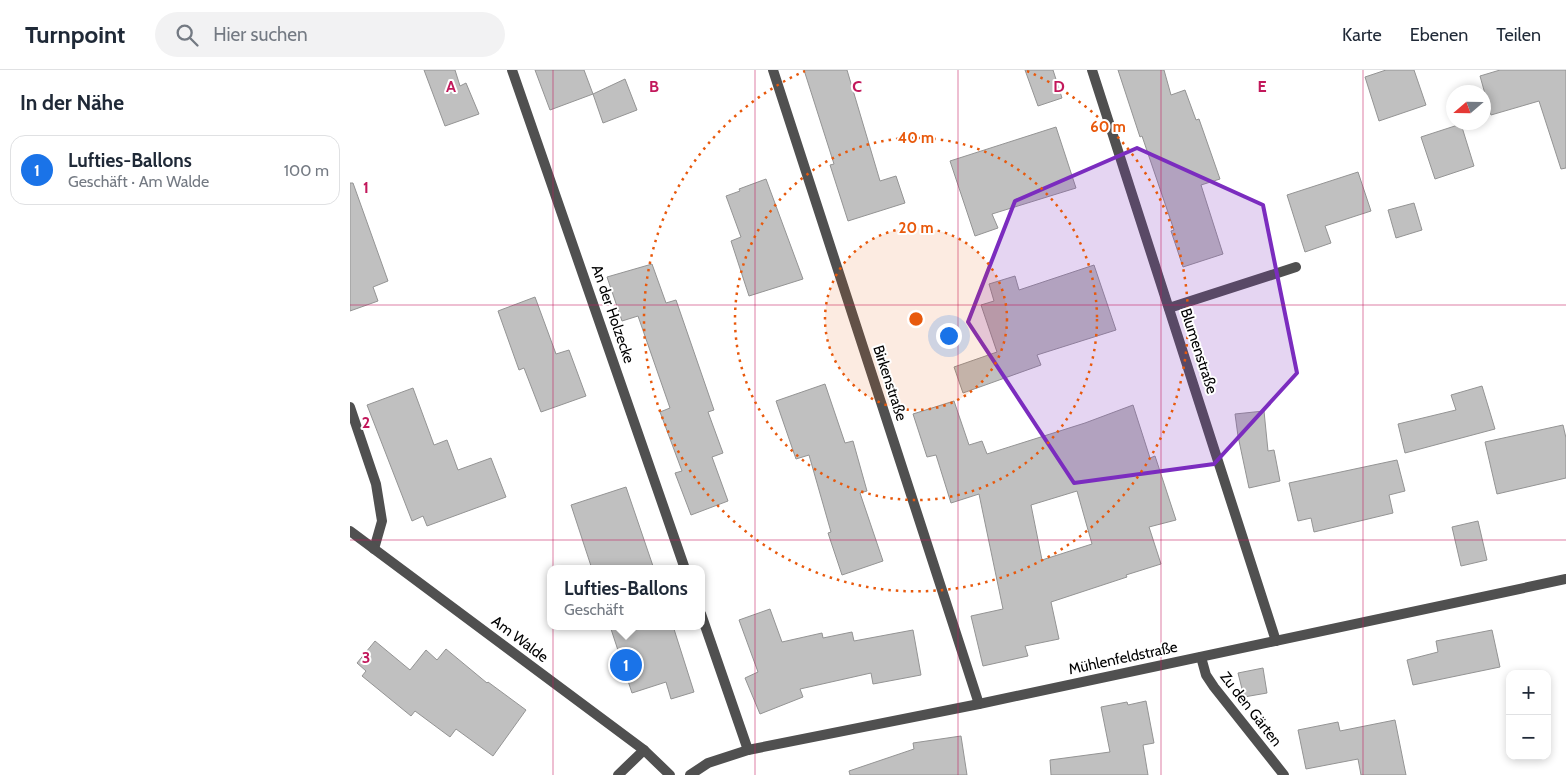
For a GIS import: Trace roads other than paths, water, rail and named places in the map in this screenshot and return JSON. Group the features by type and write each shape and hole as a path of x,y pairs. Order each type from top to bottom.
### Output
{"street":[{"name":"An der Holzecke","path":"512,70 684,565"},
{"name":"Birkenstraße","path":"774,70 979,704"},
{"name":"Blumenstraße","path":"1092,70 1276,640"},
{"path":"1169,308 1296,267"},
{"path":"350,407 376,484 382,521 374,549"},
{"name":"Am Walde","path":"350,531 644,750 670,775"},
{"name":"Mühlenfeldstraße","path":"690,775 708,763 748,750 979,704 1566,580"},
{"path":"705,626 748,750"},
{"name":"Zu den Gärten","path":"1202,657 1206,674 1214,687 1284,775"},
{"path":"618,775 644,750"}],"place":[{"name":"Lufties-Ballons","path":"626,665"}]}
